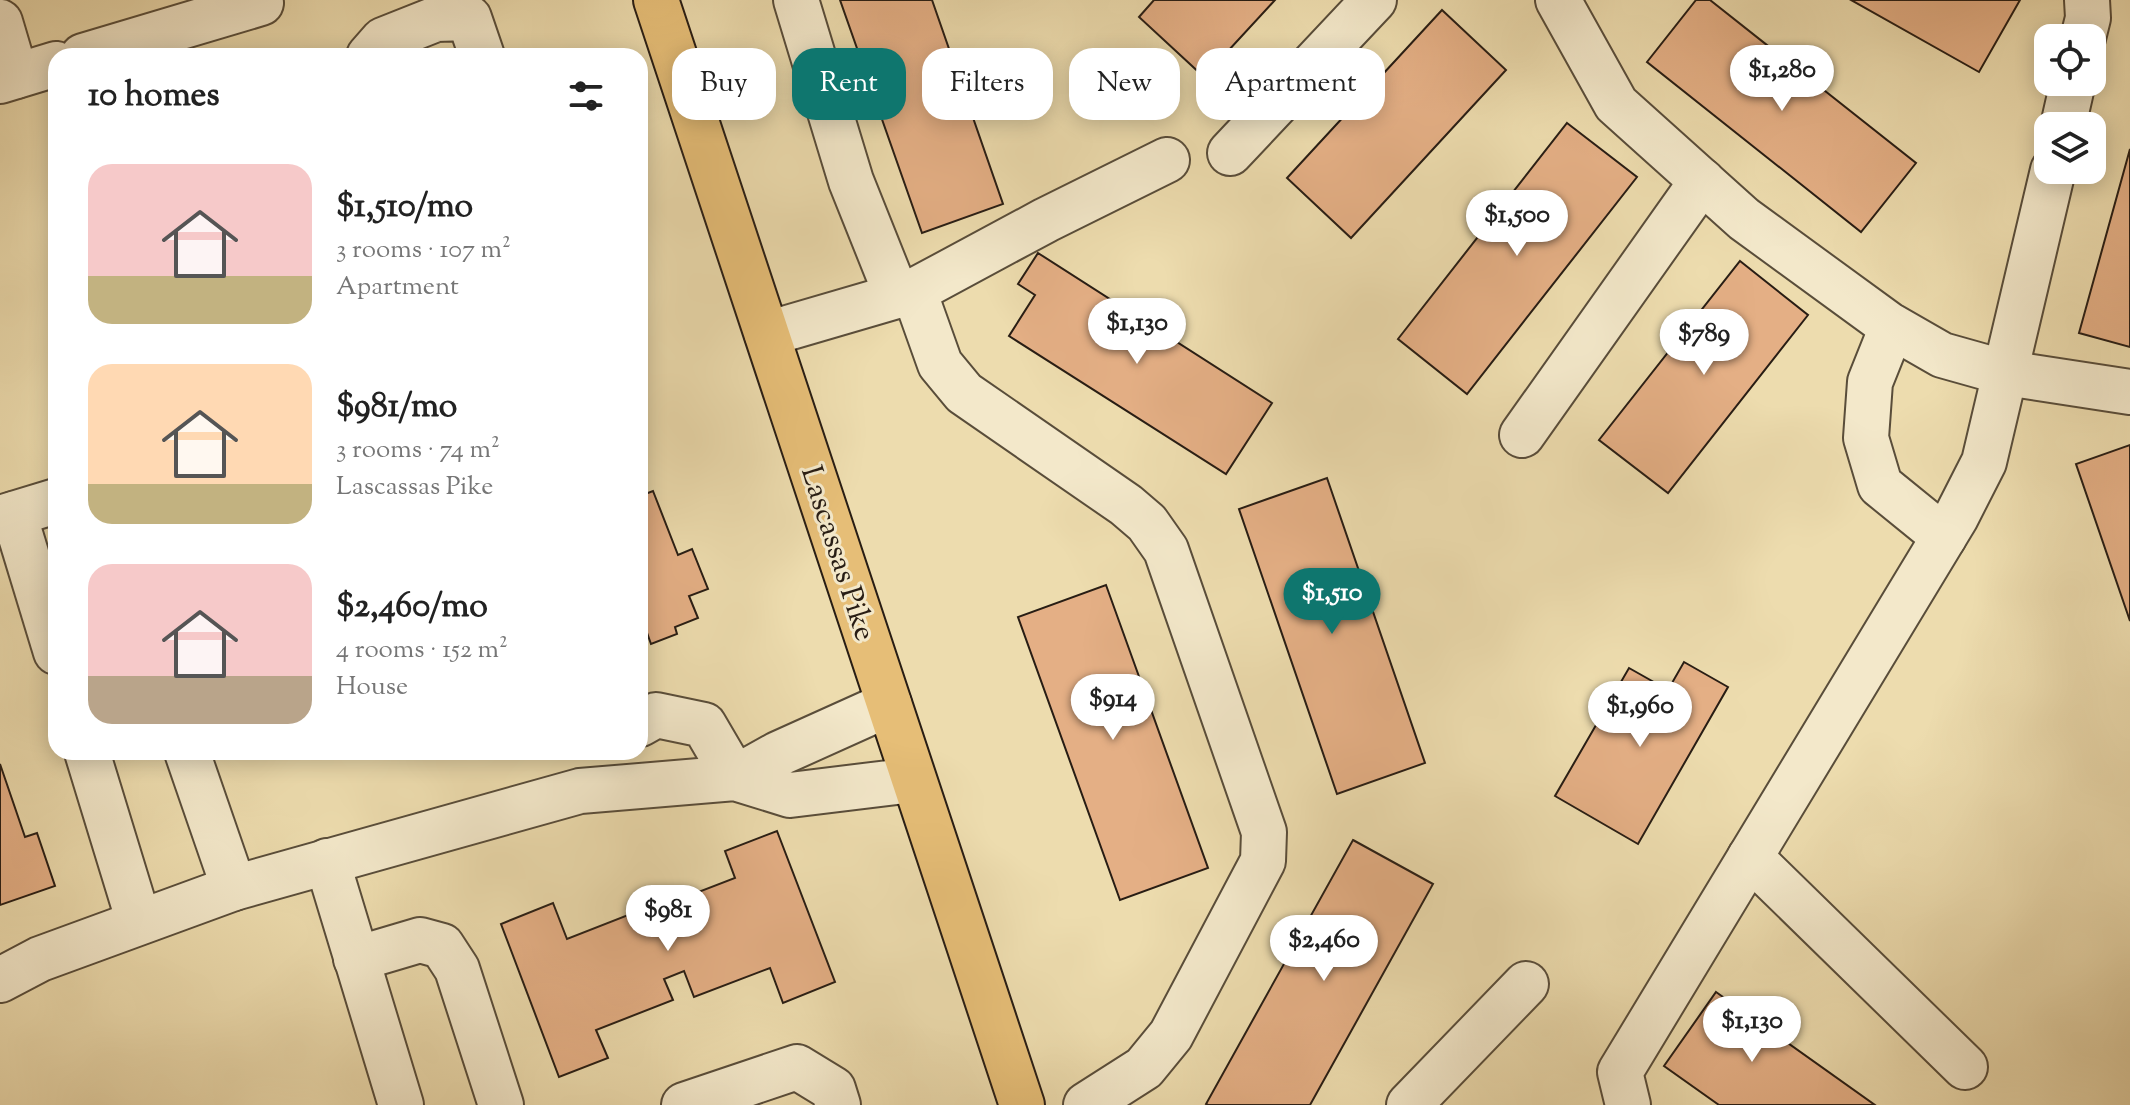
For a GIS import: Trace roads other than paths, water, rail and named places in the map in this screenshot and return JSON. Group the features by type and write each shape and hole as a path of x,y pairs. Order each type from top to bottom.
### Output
{"main road":[{"name":"Lascassas Pike","path":"656,0 1022,1105"}],"street":[{"path":"796,0 851,181 940,364 964,393 1126,505 1147,523 1166,550 1264,832 1263,861 1171,1035 1144,1068 1086,1105"},
{"path":"1230,153 1374,0"},
{"path":"1558,0 1616,104 1744,219 1892,327 1942,355 2006,373 2130,392"},
{"path":"2086,24 2087,0"},
{"path":"110,48 261,3"},
{"path":"376,48 383,40 436,19 469,18 479,48"},
{"path":"0,22 24,74"},
{"path":"767,334 906,293 1167,160"},
{"path":"1522,435 1702,181"},
{"path":"1628,1105 1620,1072 1944,537 1984,462 2050,184"},
{"path":"1892,327 1870,382 1866,438 1880,485 1944,537"},
{"path":"48,503 7,516 48,630"},
{"path":"735,778 778,754 889,704"},
{"path":"648,720 656,715 704,725 735,778"},
{"path":"89,760 139,922"},
{"path":"190,760 234,888"},
{"path":"0,980 40,959 234,888 565,795 602,771 735,778 790,795 913,780"},
{"path":"1750,857 1965,1067"},
{"path":"327,861 401,1105"},
{"path":"356,959 420,940 442,946 457,969 501,1105"},
{"path":"1409,1105 1526,984"},
{"path":"712,1101 797,1067 833,1089 838,1105"}]}
